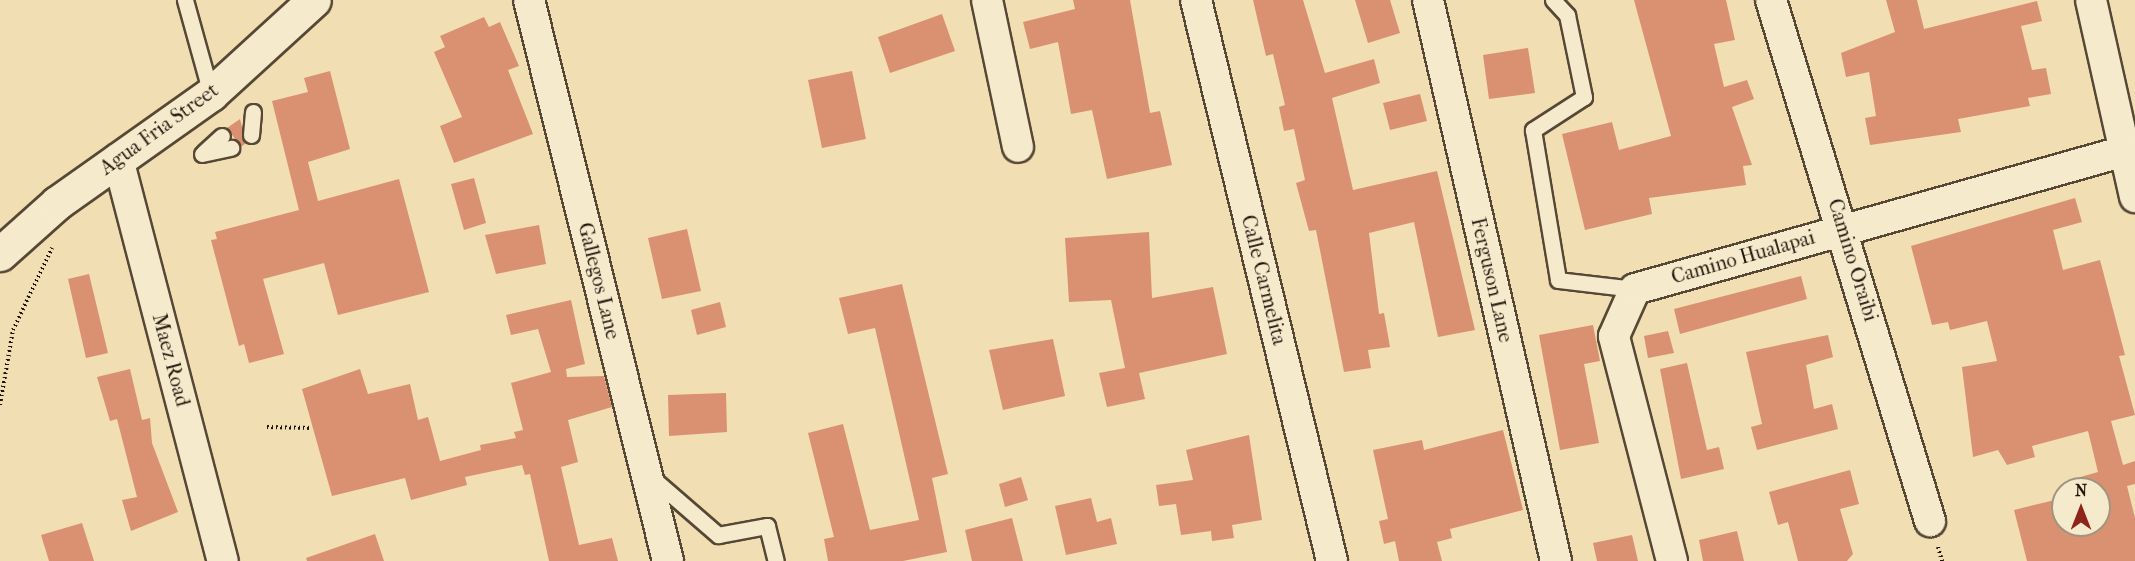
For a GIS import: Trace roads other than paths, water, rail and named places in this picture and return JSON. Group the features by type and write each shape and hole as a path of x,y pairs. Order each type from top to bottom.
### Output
{"street":[{"name":"Agua Fria Street","path":"0,254 57,202 211,94 314,0"},
{"name":"Gallegos Lane","path":"529,0 668,561"},
{"path":"987,0 1018,147"},
{"name":"Calle Carmelita","path":"1196,0 1332,561"},
{"name":"Ferguson Lane","path":"1428,0 1556,561"},
{"name":"Camino Oraibi","path":"1771,0 1845,228 1930,521"},
{"path":"2091,0 2135,197"},
{"name":"Camino Hualapai","path":"1635,289 2125,151"},
{"name":"Maez Road","path":"118,159 223,561"},
{"path":"1635,289 1614,336 1672,561"}],"lane":[{"path":"185,0 211,94"},
{"path":"1553,0 1567,15 1584,97 1533,130 1558,280 1635,289"},
{"path":"646,473 718,534 767,526 776,561"}]}
